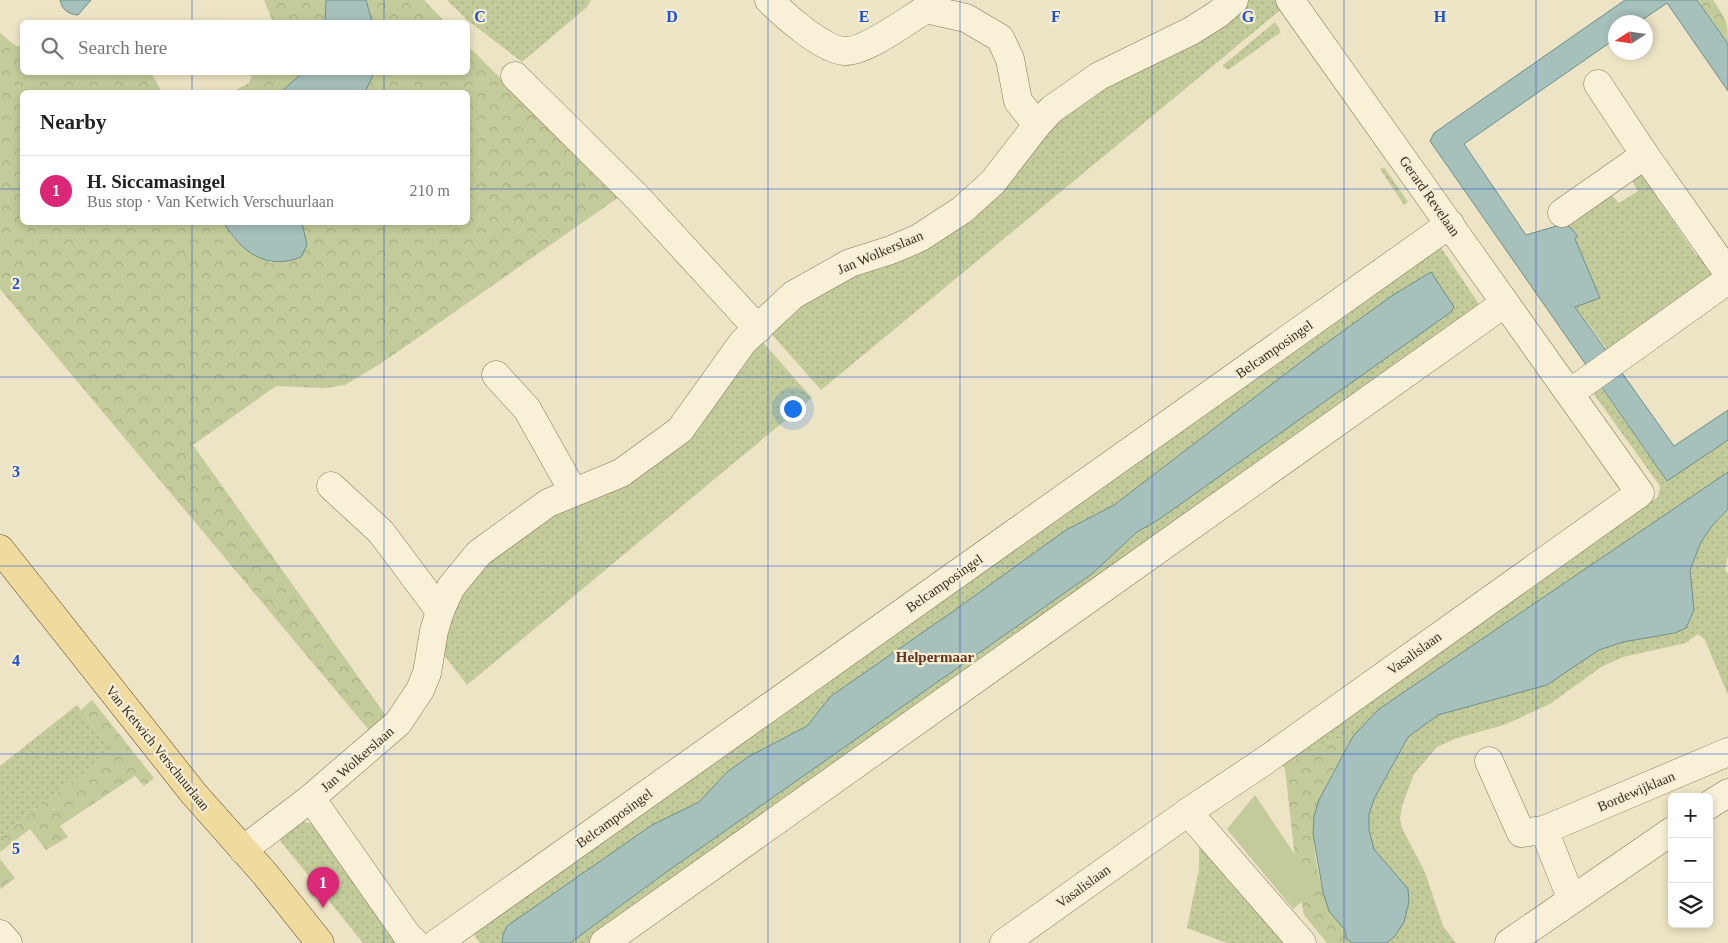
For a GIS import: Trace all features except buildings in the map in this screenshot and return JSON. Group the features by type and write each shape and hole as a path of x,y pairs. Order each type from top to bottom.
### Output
{"main road":[{"name":"Van Ketwich Verschuurlaan","path":"0,549 194,794 265,874 313,941"}],"street":[{"path":"769,0 782,13 826,45 845,51 872,43 927,5 966,18 1000,38 1010,59 1018,101 1037,125"},
{"name":"Jan Wolkerslaan","path":"243,850 311,798 389,732 406,713 427,673 434,631 440,611 451,587 479,553 548,503 620,473 680,430 744,342 793,295 850,263 891,250 919,238 962,210 993,182 1037,125 1052,109 1099,76 1191,31 1218,14 1234,0"},
{"name":"Gerard Revelaan","path":"1290,0 1505,303 1578,388 1640,493"},
{"path":"515,76 637,197 758,329"},
{"path":"1598,84 1728,274"},
{"path":"1562,213 1646,155"},
{"name":"Belcamposingel","path":"437,943 1450,224"},
{"path":"1578,388 1728,280"},
{"path":"604,943 1505,303"},
{"path":"496,375 527,409 573,491"},
{"path":"331,486 381,532 440,611"},
{"name":"Vasalislaan","path":"1004,943 1188,812 1263,762 1640,493"},
{"name":"Bordewijklaan","path":"1489,762 1521,833 1544,830 1728,752"},
{"path":"1713,803 1728,793"},
{"path":"311,798 411,939"},
{"path":"1188,812 1302,943"},
{"path":"1544,830 1571,898"},
{"path":"1509,943 1571,898 1668,834"},
{"path":"0,934 8,943"}],"green space":[{"path":"264,0 326,0 325,20 272,20"},
{"path":"366,0 424,0 443,20 371,20"},
{"path":"447,0 591,0 587,7 522,62 470,22 470,20 466,19"},
{"path":"1246,0 1281,0 1283,8 821,390 768,330 802,299 878,265 1055,119"},
{"path":"1698,0 1713,0 1727,25 1728,44"},
{"path":"1275,22 1281,32 1228,70 1222,66"},
{"path":"0,33 16,46 20,47 20,75 152,75 161,90 20,90 20,225 225,225 234,239 271,263 307,245 302,225 470,225 470,90 366,90 373,75 470,75 470,48 619,197 383,362 345,385 324,388 276,386 193,445 389,720 373,735 0,289"},
{"path":"252,75 300,75 283,90 236,90 249,83"},
{"path":"1384,167 1408,202 1404,205 1380,169"},
{"path":"1645,173 1655,183 1656,196 1696,255 1707,258 1712,264 1712,276 1609,352 1575,306 1600,298 1575,239 1577,235 1563,224 1609,192 1619,203 1638,191 1629,176"},
{"path":"1436,240 1483,310 595,943 570,943 665,873 1093,573 1137,532 1158,520 1276,435 1431,272 1393,295 1306,358 1114,505 1066,530 831,696 807,726 748,757 727,772 699,802 652,825 507,926 502,943 480,943 470,929"},
{"path":"760,339 812,398 467,685 444,655 442,646 444,620 485,560 534,521 611,487"},
{"path":"1601,388 1667,481 1728,440 1728,472 1379,709 1353,736 1308,748 1285,769 1279,760 1658,497 1660,486 1593,393"},
{"path":"1728,509 1728,555 1725,570 1728,573 1728,695 1705,640 1698,634 1686,643 1623,657 1601,667 1550,704 1504,725 1457,738 1437,747 1414,774 1402,806 1400,819 1402,828 1425,872 1443,926 1456,943 1387,943 1395,936 1404,922 1409,902 1408,889 1374,849 1369,830 1369,814 1375,797 1408,737 1438,715 1546,685 1599,650 1623,642 1675,633 1694,610 1690,570 1701,542 1712,526"},
{"path":"92,700 154,778 144,786 135,776 60,826 68,837 46,850 30,829 0,852 0,836 112,753 81,710"},
{"path":"77,705 112,753 0,836 0,766"},
{"path":"1353,736 1327,785 1318,805 1313,823 1316,857 1325,899 1343,927 1346,938 1352,943 1327,943 1304,915 1297,877 1285,769 1308,748"},
{"path":"1255,795 1318,889 1293,909 1227,829"},
{"path":"300,821 313,824 404,943 363,943 278,838"},
{"path":"1199,841 1289,943 1227,943 1187,928 1199,869"},
{"path":"0,859 15,878 1,889 0,888"}],"water":[{"path":"60,0 91,0 78,15 66,11"},
{"path":"326,0 366,0 371,20 325,20"},
{"path":"1625,0 1697,0 1728,44 1728,91 1667,3 1649,15 1608,15 1608,44 1464,144 1526,235 1563,224 1569,226 1577,235 1575,239 1600,298 1575,307 1674,446 1728,410 1728,440 1667,481 1430,141 1434,133"},
{"path":"300,75 373,75 366,90 283,90"},
{"path":"225,225 302,225 307,245 301,257 277,262 256,256 238,243"},
{"path":"1431,272 1454,307 1451,312 1158,520 1137,532 1093,573 665,873 570,943 502,943 507,926 652,825 699,802 727,772 748,757 807,726 831,696 1066,530 1114,505 1306,358 1393,295"},
{"path":"1728,472 1728,509 1712,526 1701,542 1690,570 1694,610 1686,628 1675,633 1623,642 1599,650 1547,685 1438,715 1408,737 1375,797 1369,814 1369,830 1374,849 1408,889 1409,902 1404,922 1395,936 1387,943 1352,943 1346,938 1345,930 1329,911 1323,892 1313,834 1314,816 1319,800 1353,736 1379,709"}],"place":[{"name":"H. Siccamasingel","path":"323,908"}],"district":[{"name":"Helpermaar","path":"935,657"}]}
